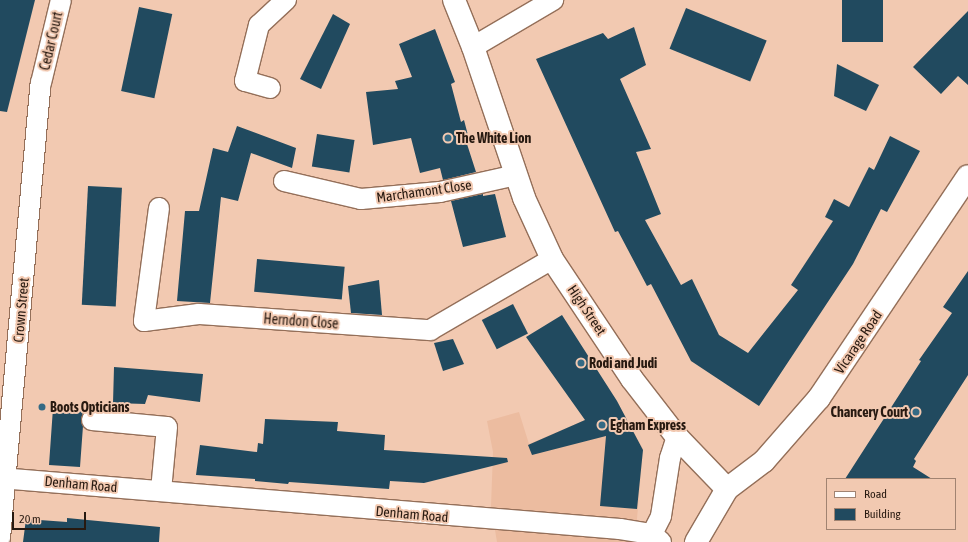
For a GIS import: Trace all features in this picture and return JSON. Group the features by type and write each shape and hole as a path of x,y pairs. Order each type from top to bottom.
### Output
{"main road":[{"name":"High Street","path":"454,0 473,47 516,175 552,259 632,379 677,437 727,489"},
{"name":"Vicarage Road","path":"727,489 764,461 819,398 968,176"},
{"path":"696,542 727,489"}],"street":[{"name":"Cedar Court","path":"41,83 61,0"},
{"path":"270,88 245,81 259,25 286,0"},
{"path":"473,47 532,5 553,0"},
{"name":"Crown Street","path":"0,538 3,478 41,83"},
{"name":"Marchamont Close","path":"284,181 361,199 440,192 516,175"},
{"name":"Herndon Close","path":"159,208 144,321 199,314 430,330 552,259"},
{"path":"92,420 167,427 161,491"},
{"path":"656,538 670,458 677,437"},
{"name":"Denham Road","path":"3,478 161,491 656,538"}],"shaded area":[{"path":"616,400 643,449 635,542 497,542 491,506 493,452 487,421 519,412 529,444 585,420"}],"building":[{"path":"0,0 35,0 7,112 0,111"},
{"path":"842,0 883,0 883,42 842,42"},
{"path":"139,7 172,14 154,98 121,91"},
{"path":"686,8 767,41 750,81 670,49"},
{"path":"968,11 968,85 958,76 941,94 913,67"},
{"path":"333,14 350,24 321,89 300,79"},
{"path":"634,27 646,65 620,79 651,149 636,152 661,214 645,220 681,285 692,279 719,335 748,353 798,290 791,285 833,221 825,217 834,199 849,207 869,167 874,170 890,136 920,151 887,212 881,209 853,264 759,406 691,361 651,284 647,286 618,231 615,232 536,59 603,33 608,39"},
{"path":"435,29 455,82 451,84 461,122 464,120 470,143 467,144 476,172 443,180 440,168 420,173 411,138 373,145 366,92 398,89 395,81 412,77 399,44"},
{"path":"837,64 879,85 866,111 834,96"},
{"path":"237,126 296,148 292,168 251,153 238,201 221,197 210,303 177,301 185,211 199,211 213,148 228,152"},
{"path":"317,134 355,140 349,173 312,167"},
{"path":"88,186 122,188 116,307 82,305"},
{"path":"483,194 483,196 495,194 506,237 463,247 451,201"},
{"path":"257,259 345,267 342,300 254,292"},
{"path":"968,271 968,375 914,459 916,461 913,467 930,478 846,478 921,361 919,360 952,313 943,307"},
{"path":"379,280 382,315 351,313 348,286"},
{"path":"513,304 528,333 497,349 482,320"},
{"path":"562,315 617,401 643,450 637,509 600,506 606,436 532,455 528,445 585,420 526,337"},
{"path":"453,339 464,364 443,371 434,343"},
{"path":"114,367 203,374 200,402 148,395 145,404 113,403"},
{"path":"53,408 84,411 81,419 83,426 80,467 49,465"},
{"path":"265,419 338,422 337,431 385,435 384,450 507,458 508,462 424,483 390,481 389,489 289,482 288,484 255,481 255,479 196,475 200,445 257,452 258,443 263,444"},
{"path":"67,518 160,527 159,542 23,542 26,519 67,522"}],"place":[{"name":"The White Lion","path":"448,138"},
{"name":"Rodi and Judi","path":"581,363"},
{"name":"Boots Opticians","path":"42,407"},
{"name":"Chancery Court","path":"916,412"},
{"name":"Egham Express","path":"602,425"}]}
